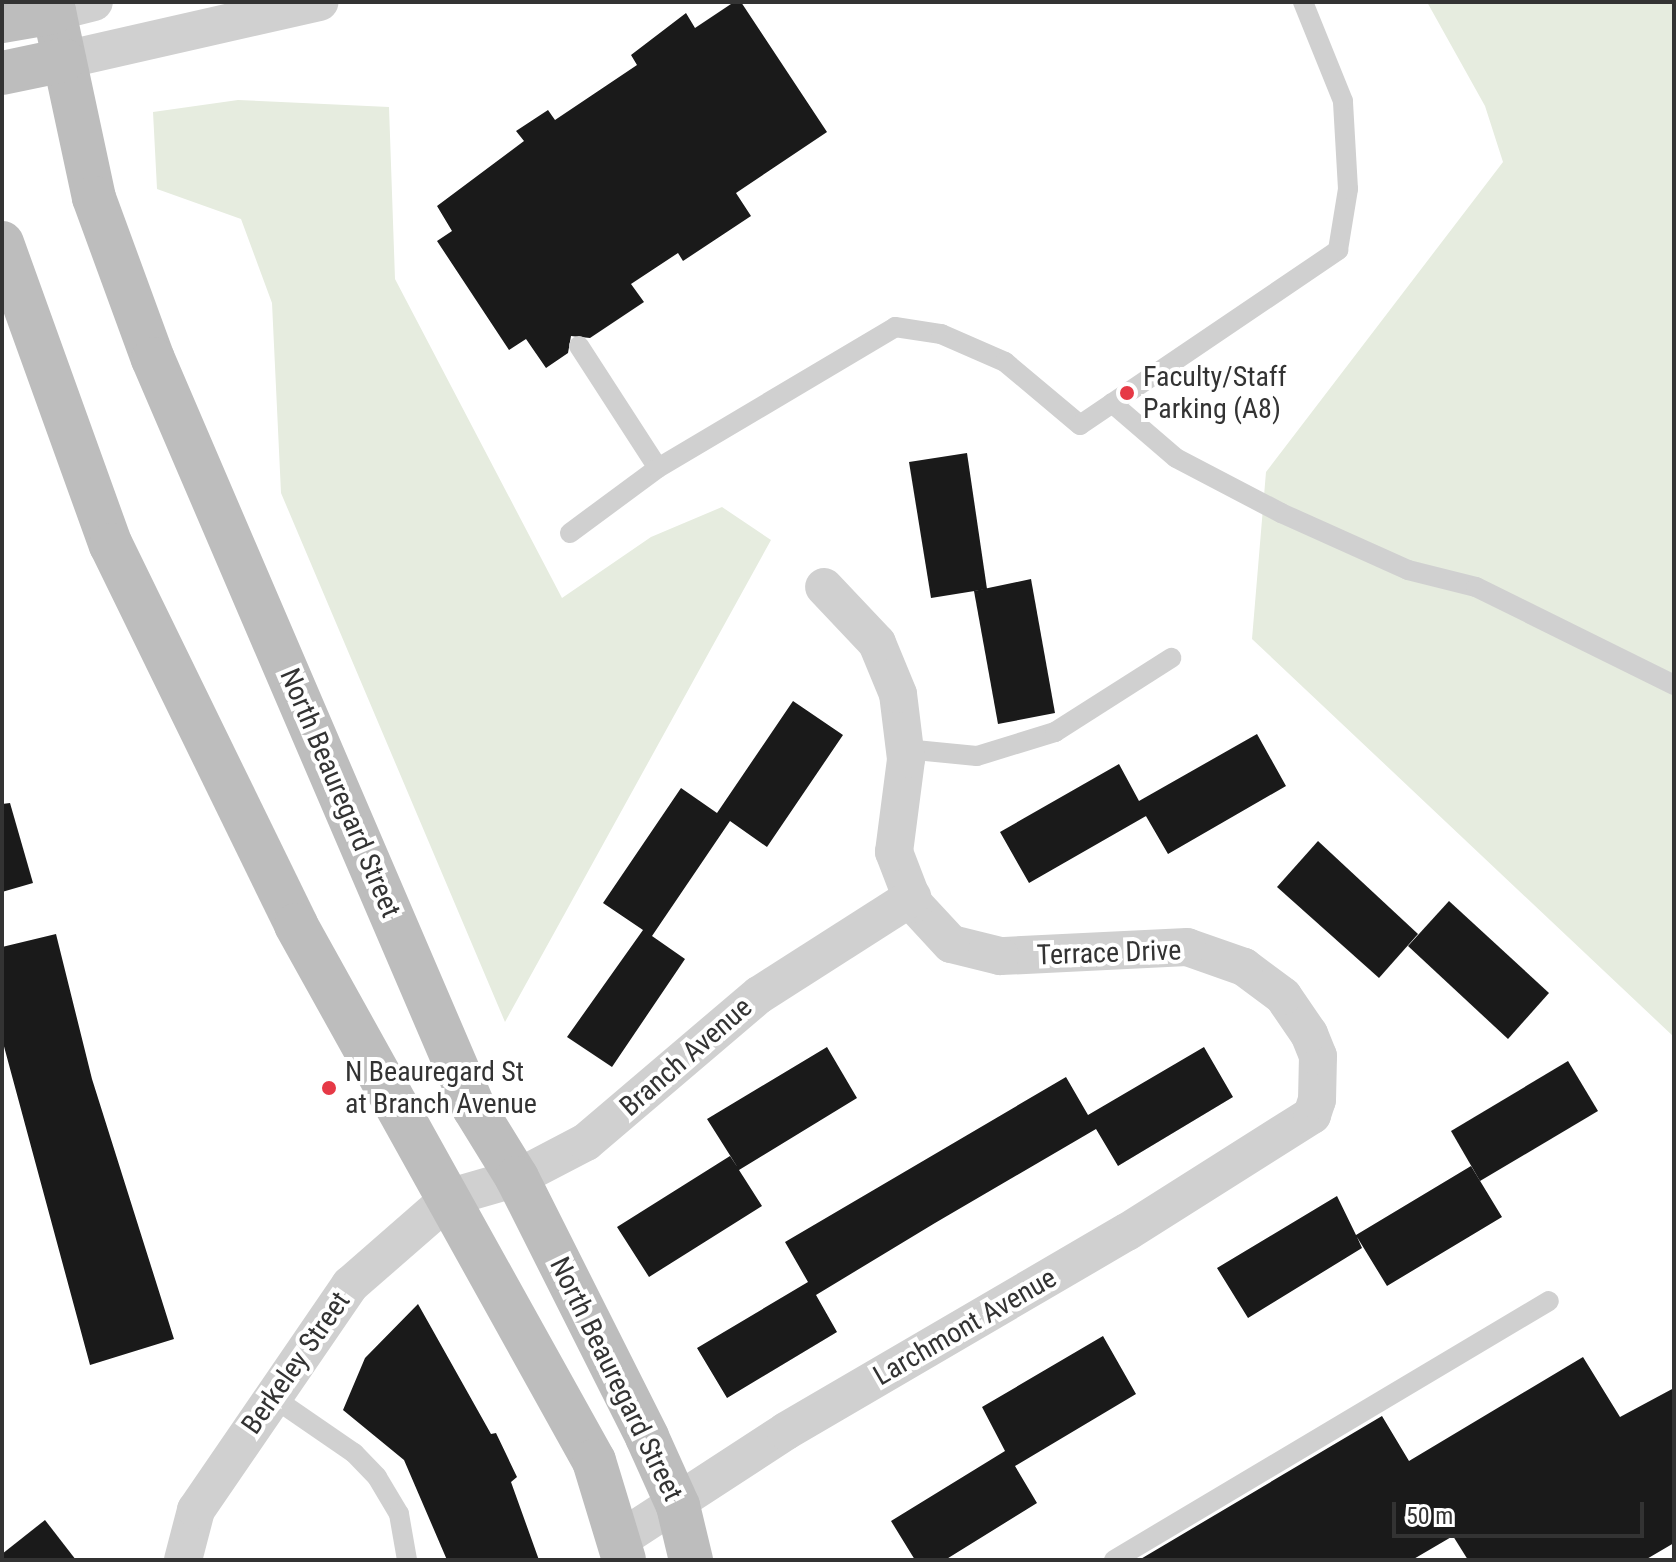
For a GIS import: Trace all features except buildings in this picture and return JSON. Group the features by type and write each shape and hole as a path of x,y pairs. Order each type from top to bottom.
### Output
{"main road":[{"name":"North Beauregard Street","path":"67,5 64,60 94,198 153,359 474,1108 517,1178 678,1506 691,1560"},
{"path":"2,21 67,5"},
{"path":"2,73 64,60"},
{"name":"North Beauregard Street","path":"2,243 111,545 296,925 451,1197 594,1461 622,1550"}],"street":[{"path":"64,60 320,2"},
{"path":"824,587 877,643 898,694 905,749"},
{"name":"Terrace Drive","path":"905,749 894,852 912,897 951,944 1000,956 1187,947 1244,967 1283,996 1309,1034 1320,1071 1312,1115"},
{"name":"Branch Avenue","path":"451,1197 517,1178 586,1142 759,995 912,897"},
{"name":"Larchmont Avenue","path":"622,1550 678,1506 786,1431 1127,1232 1312,1115"},
{"name":"Berkeley Street","path":"183,1560 196,1510 271,1396 350,1285 451,1197"}],"lane":[{"path":"570,533 658,468 895,327 941,334 1005,362 1080,425 1338,250 1348,189 1343,101 1303,2"},
{"path":"579,346 658,468"},
{"path":"1112,403 1176,458 1281,513 1408,570 1476,587 1674,685"},
{"path":"905,749 977,756 1055,732 1171,658"},
{"path":"1114,1560 1549,1301"},
{"path":"271,1396 354,1453 377,1477 399,1514 407,1560"}],"shaded area":[{"path":"1427,2 1674,2 1674,1037 1252,639 1266,472 1503,162 1485,106"},
{"path":"238,100 389,107 395,279 562,598 651,537 722,507 771,540 505,1022 281,493 272,303 241,219 157,189 153,112"}],"place":[{"name":"Faculty/Staff Parking (A8)","path":"1127,393"},
{"name":"N Beauregard St at Branch Avenue","path":"329,1088"}]}
